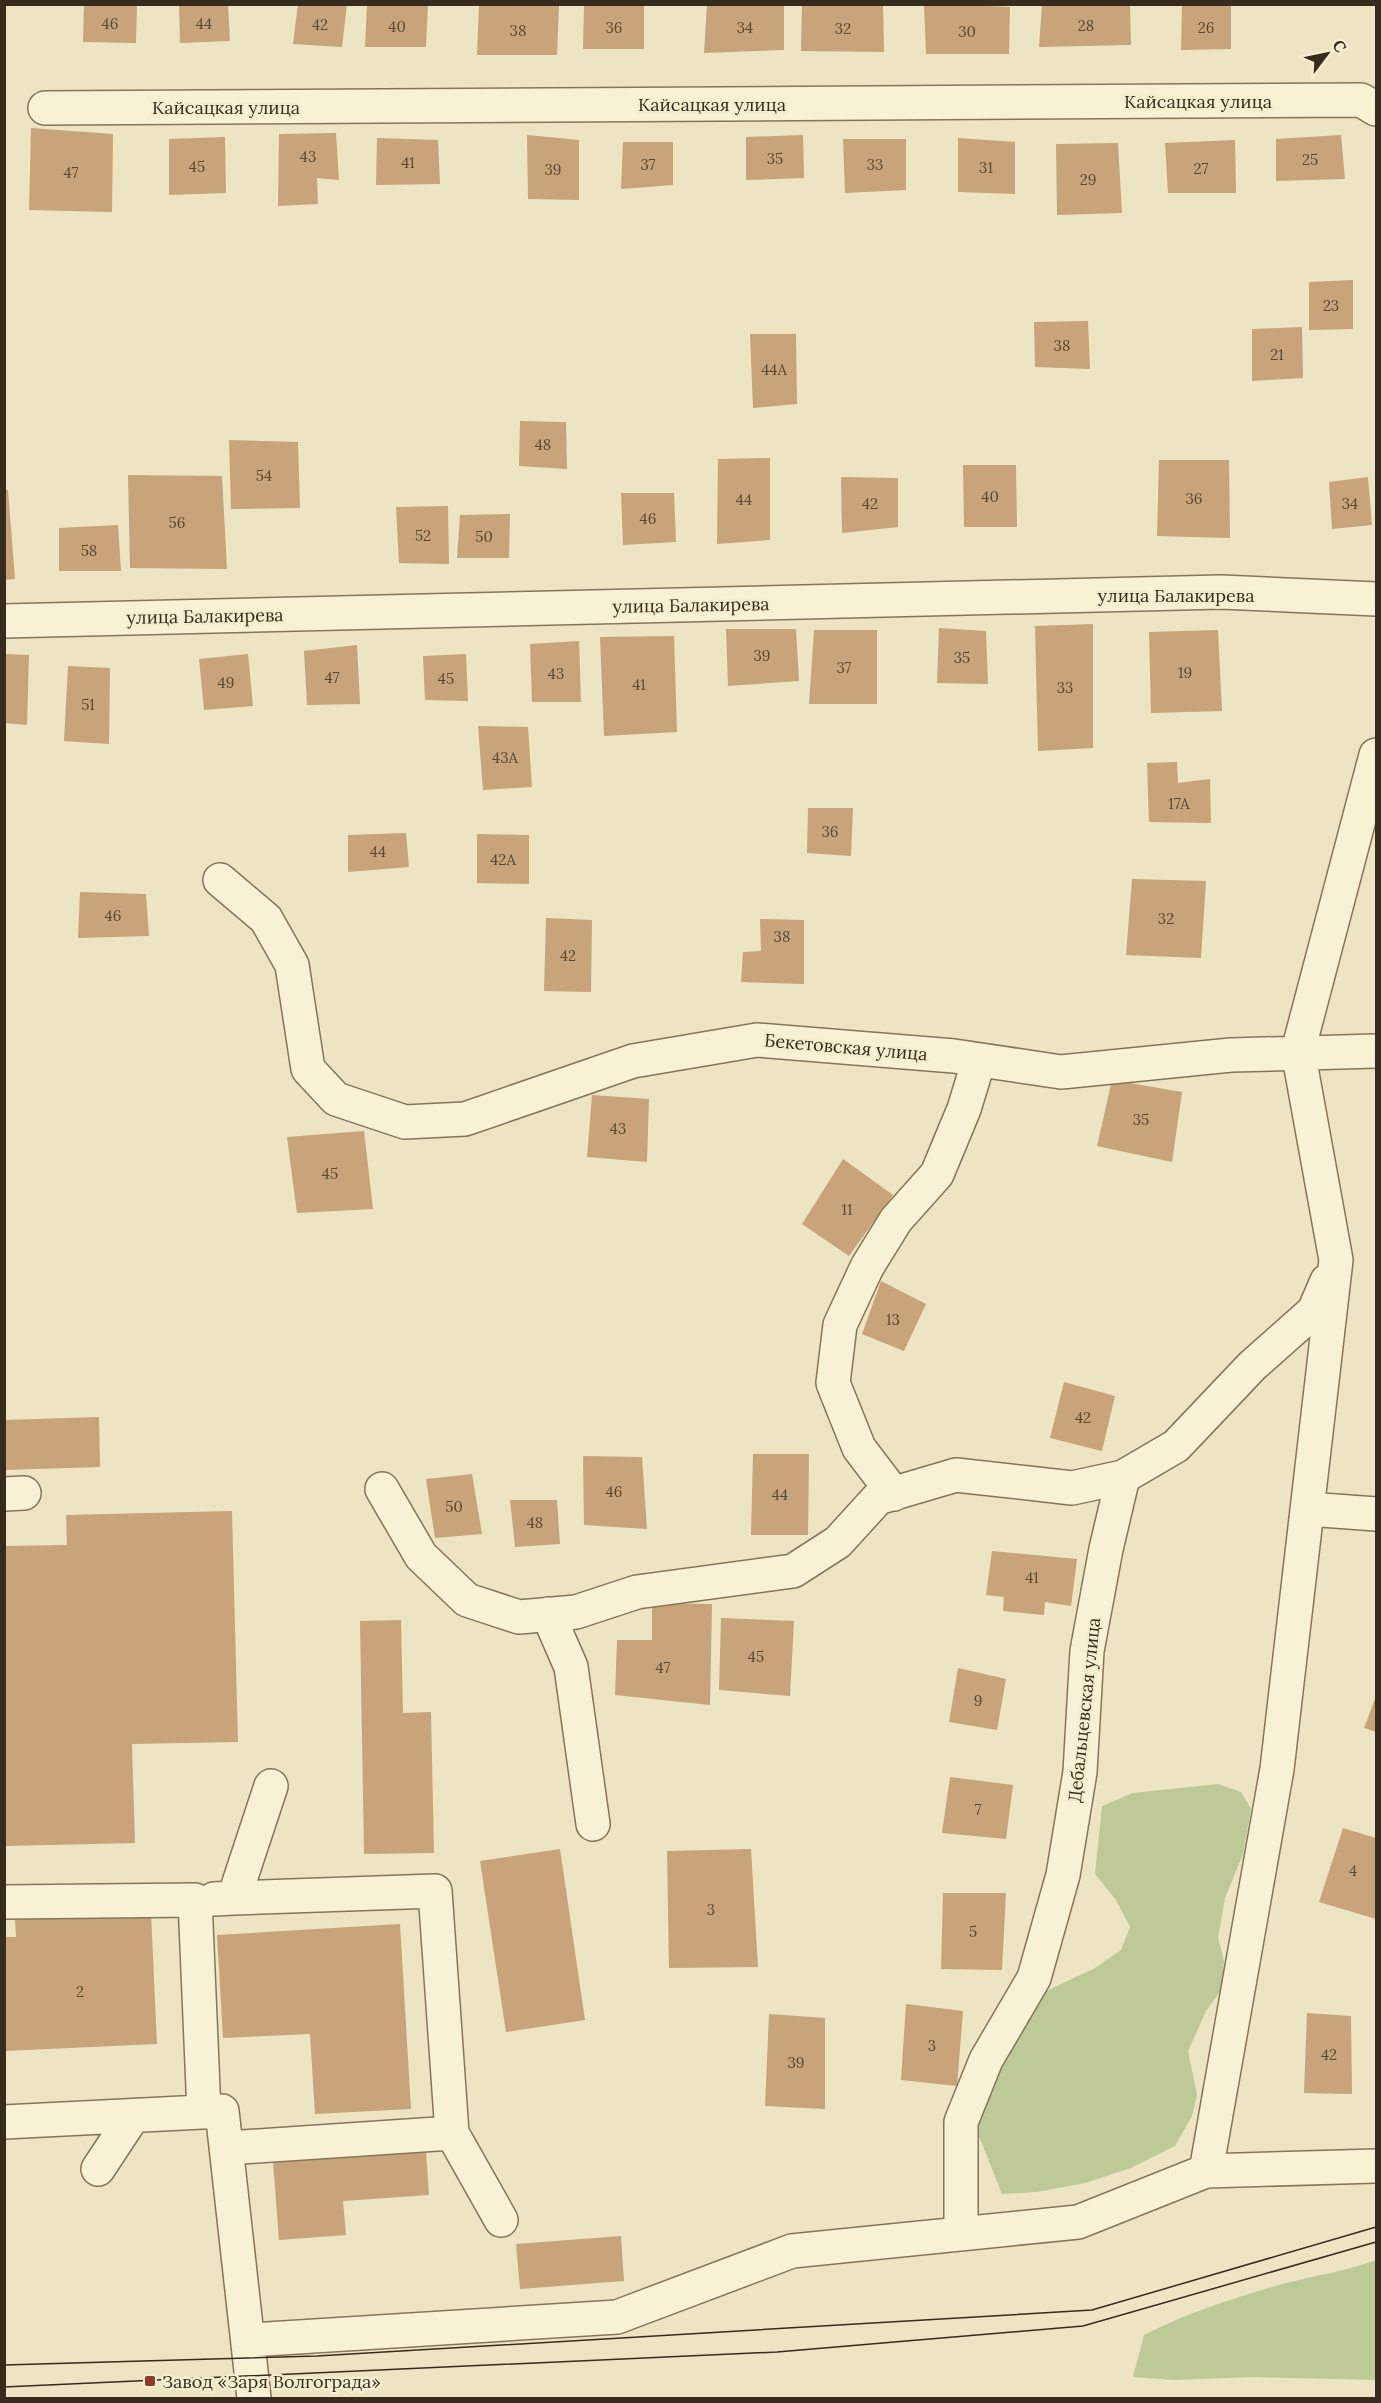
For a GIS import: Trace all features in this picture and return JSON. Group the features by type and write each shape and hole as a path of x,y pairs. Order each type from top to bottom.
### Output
{"street":[{"name":"Кайсацкая улица","path":"45,108 1361,100 1377,109"},
{"name":"улица Балакирева","path":"4,621 1221,592 1377,599"},
{"path":"1206,2171 1277,1770 1336,1260 1298,1051 1377,755"},
{"name":"Бекетовская улица","path":"220,880 266,919 292,965 308,1069 336,1099 405,1122 465,1119 633,1061 757,1040 979,1060 1062,1072 1298,1051 1377,1051"},
{"path":"894,1494 859,1449 833,1383 840,1325 867,1267 896,1220 937,1174 964,1109 979,1060"},
{"path":"382,1489 421,1556 466,1600 519,1617 576,1612 637,1592 793,1571 838,1542 878,1498 956,1475 1072,1488 1123,1477 1176,1446 1252,1366 1314,1311 1336,1260"},
{"name":"Дебальцевская улица","path":"961,2234 961,2122 986,2060 1034,1978 1063,1875 1080,1772 1088,1651 1106,1548 1123,1477"},
{"path":"1308,1509 1377,1514"},
{"path":"548,1614 570,1667 593,1824"},
{"path":"234,1898 271,1786"},
{"path":"4,1902 195,1900 435,1891 452,2133 501,2220"},
{"path":"195,1900 204,2112"},
{"path":"4,2122 222,2111 254,2398"},
{"path":"98,2169 133,2116"},
{"path":"227,2148 452,2133"},
{"path":"249,2340 617,2317 792,2251 1078,2222 1206,2171 1377,2166"}],"green space":[{"path":"1218,1784 1241,1792 1251,1809 1243,1854 1225,1898 1218,1938 1224,1961 1221,1990 1206,2011 1188,2051 1197,2095 1192,2116 1175,2146 1131,2168 1085,2183 1037,2192 1002,2194 979,2136 979,2100 1008,2058 1024,2012 1040,1994 1095,1968 1121,1950 1130,1927 1116,1900 1095,1874 1102,1806 1133,1793"},
{"path":"1376,2260 1376,2380 1252,2377 1173,2380 1133,2377 1144,2335 1230,2300"}],"building":[{"path":"84,4 137,4 136,43 83,42"},
{"path":"179,4 228,4 230,41 180,43"},
{"path":"298,4 347,4 342,47 293,44"},
{"path":"367,4 428,4 426,47 365,47"},
{"path":"584,4 644,4 644,49 583,49"},
{"path":"802,4 883,4 884,52 801,51"},
{"path":"945,4 1010,7 1009,54 926,54 924,6"},
{"path":"1042,4 1130,4 1131,45 1039,47"},
{"path":"1182,4 1231,4 1231,49 1181,50"},
{"path":"479,5 559,5 557,55 477,55"},
{"path":"707,5 784,5 784,50 704,53"},
{"path":"31,128 113,134 112,212 29,210"},
{"path":"336,133 339,180 317,178 318,204 278,206 279,134"},
{"path":"527,135 579,140 579,200 528,199"},
{"path":"803,135 804,178 746,180 746,137"},
{"path":"1341,135 1345,179 1276,181 1276,139"},
{"path":"225,137 226,193 169,195 169,139"},
{"path":"377,138 438,140 440,184 376,185"},
{"path":"958,138 1015,142 1015,194 958,192"},
{"path":"843,139 906,139 906,190 845,193"},
{"path":"1235,140 1236,193 1168,193 1165,143"},
{"path":"623,142 673,142 673,185 621,189"},
{"path":"1118,143 1122,213 1057,215 1056,144"},
{"path":"1353,280 1353,329 1309,330 1309,282"},
{"path":"1088,321 1090,369 1035,367 1034,322"},
{"path":"1302,327 1303,378 1252,381 1252,329"},
{"path":"750,334 796,334 797,404 753,408"},
{"path":"520,421 566,422 567,469 519,466"},
{"path":"229,440 298,442 300,508 231,509"},
{"path":"770,458 770,540 717,544 718,459"},
{"path":"1159,460 1229,460 1230,538 1157,536"},
{"path":"963,465 1016,465 1017,527 964,527"},
{"path":"128,475 222,476 227,569 130,568"},
{"path":"841,477 898,478 898,527 842,533"},
{"path":"1368,477 1372,525 1332,529 1329,482"},
{"path":"4,490 8,490 15,579 4,580"},
{"path":"621,493 674,493 676,542 623,545"},
{"path":"448,506 449,564 399,563 396,507"},
{"path":"510,514 509,558 457,558 460,515"},
{"path":"118,525 121,571 59,571 59,528"},
{"path":"1093,624 1093,748 1038,751 1035,626"},
{"path":"939,628 986,631 988,684 937,683"},
{"path":"726,629 796,629 799,681 728,686"},
{"path":"814,630 877,630 877,704 809,704"},
{"path":"1218,630 1222,711 1151,713 1149,632"},
{"path":"674,636 677,732 604,736 600,637"},
{"path":"579,641 581,702 532,702 530,644"},
{"path":"357,645 360,704 307,705 304,651"},
{"path":"4,654 29,655 27,725 4,723"},
{"path":"248,654 253,706 204,710 199,659"},
{"path":"466,654 468,701 425,700 423,656"},
{"path":"68,666 110,668 109,744 64,741"},
{"path":"478,726 528,727 532,787 483,790"},
{"path":"1177,762 1178,783 1210,779 1211,823 1149,822 1147,763"},
{"path":"808,808 853,808 851,856 807,853"},
{"path":"406,833 409,867 348,872 348,835"},
{"path":"477,834 529,835 529,884 477,883"},
{"path":"1132,879 1206,881 1201,958 1126,955"},
{"path":"80,892 146,894 149,936 78,938"},
{"path":"546,918 592,920 591,992 544,991"},
{"path":"760,919 804,920 804,984 741,982 743,952 761,951"},
{"path":"1112,1080 1182,1092 1172,1162 1097,1146"},
{"path":"592,1095 649,1099 647,1162 587,1157"},
{"path":"364,1131 373,1209 297,1213 287,1137"},
{"path":"843,1159 893,1195 849,1256 802,1224"},
{"path":"881,1281 926,1304 904,1351 862,1334"},
{"path":"1064,1382 1115,1396 1102,1451 1050,1438"},
{"path":"99,1417 100,1467 4,1470 4,1420"},
{"path":"753,1454 809,1454 808,1535 751,1535"},
{"path":"583,1456 642,1457 647,1529 584,1525"},
{"path":"472,1474 482,1534 435,1538 426,1479"},
{"path":"510,1500 557,1500 560,1544 515,1547"},
{"path":"232,1511 238,1742 132,1744 135,1843 5,1846 5,1546 67,1545 66,1515"},
{"path":"992,1551 1077,1559 1071,1606 1045,1602 1044,1615 1003,1611 1004,1597 986,1595"},
{"path":"652,1603 712,1604 710,1705 615,1695 617,1640 652,1640"},
{"path":"721,1618 794,1621 790,1696 719,1690"},
{"path":"401,1620 403,1713 431,1712 434,1853 364,1854 360,1621"},
{"path":"958,1668 1006,1679 997,1730 949,1722"},
{"path":"1376,1696 1376,1732 1364,1728"},
{"path":"950,1777 1013,1785 1006,1839 942,1833"},
{"path":"1343,1828 1376,1838 1376,1919 1319,1902"},
{"path":"560,1849 585,2020 506,2032 480,1861"},
{"path":"751,1849 758,1967 669,1968 667,1851"},
{"path":"943,1893 1006,1893 1002,1970 941,1969"},
{"path":"151,1913 157,2044 4,2051 4,1937 16,1937 15,1919"},
{"path":"400,1924 411,2109 315,2114 310,2034 223,2038 217,1935"},
{"path":"906,2004 963,2011 957,2086 901,2080"},
{"path":"1307,2013 1351,2016 1352,2094 1304,2093"},
{"path":"769,2014 825,2018 825,2109 765,2106"},
{"path":"426,2151 429,2195 343,2201 346,2235 279,2240 273,2162"},
{"path":"621,2236 624,2281 520,2289 516,2244"}],"tram line":[{"path":"4,2365 317,2356 1092,2310 1376,2227"},
{"path":"4,2387 777,2352 1083,2326 1376,2242"}],"place":[{"name":"Завод «Заря Волгограда»","path":"150,2381"}]}
